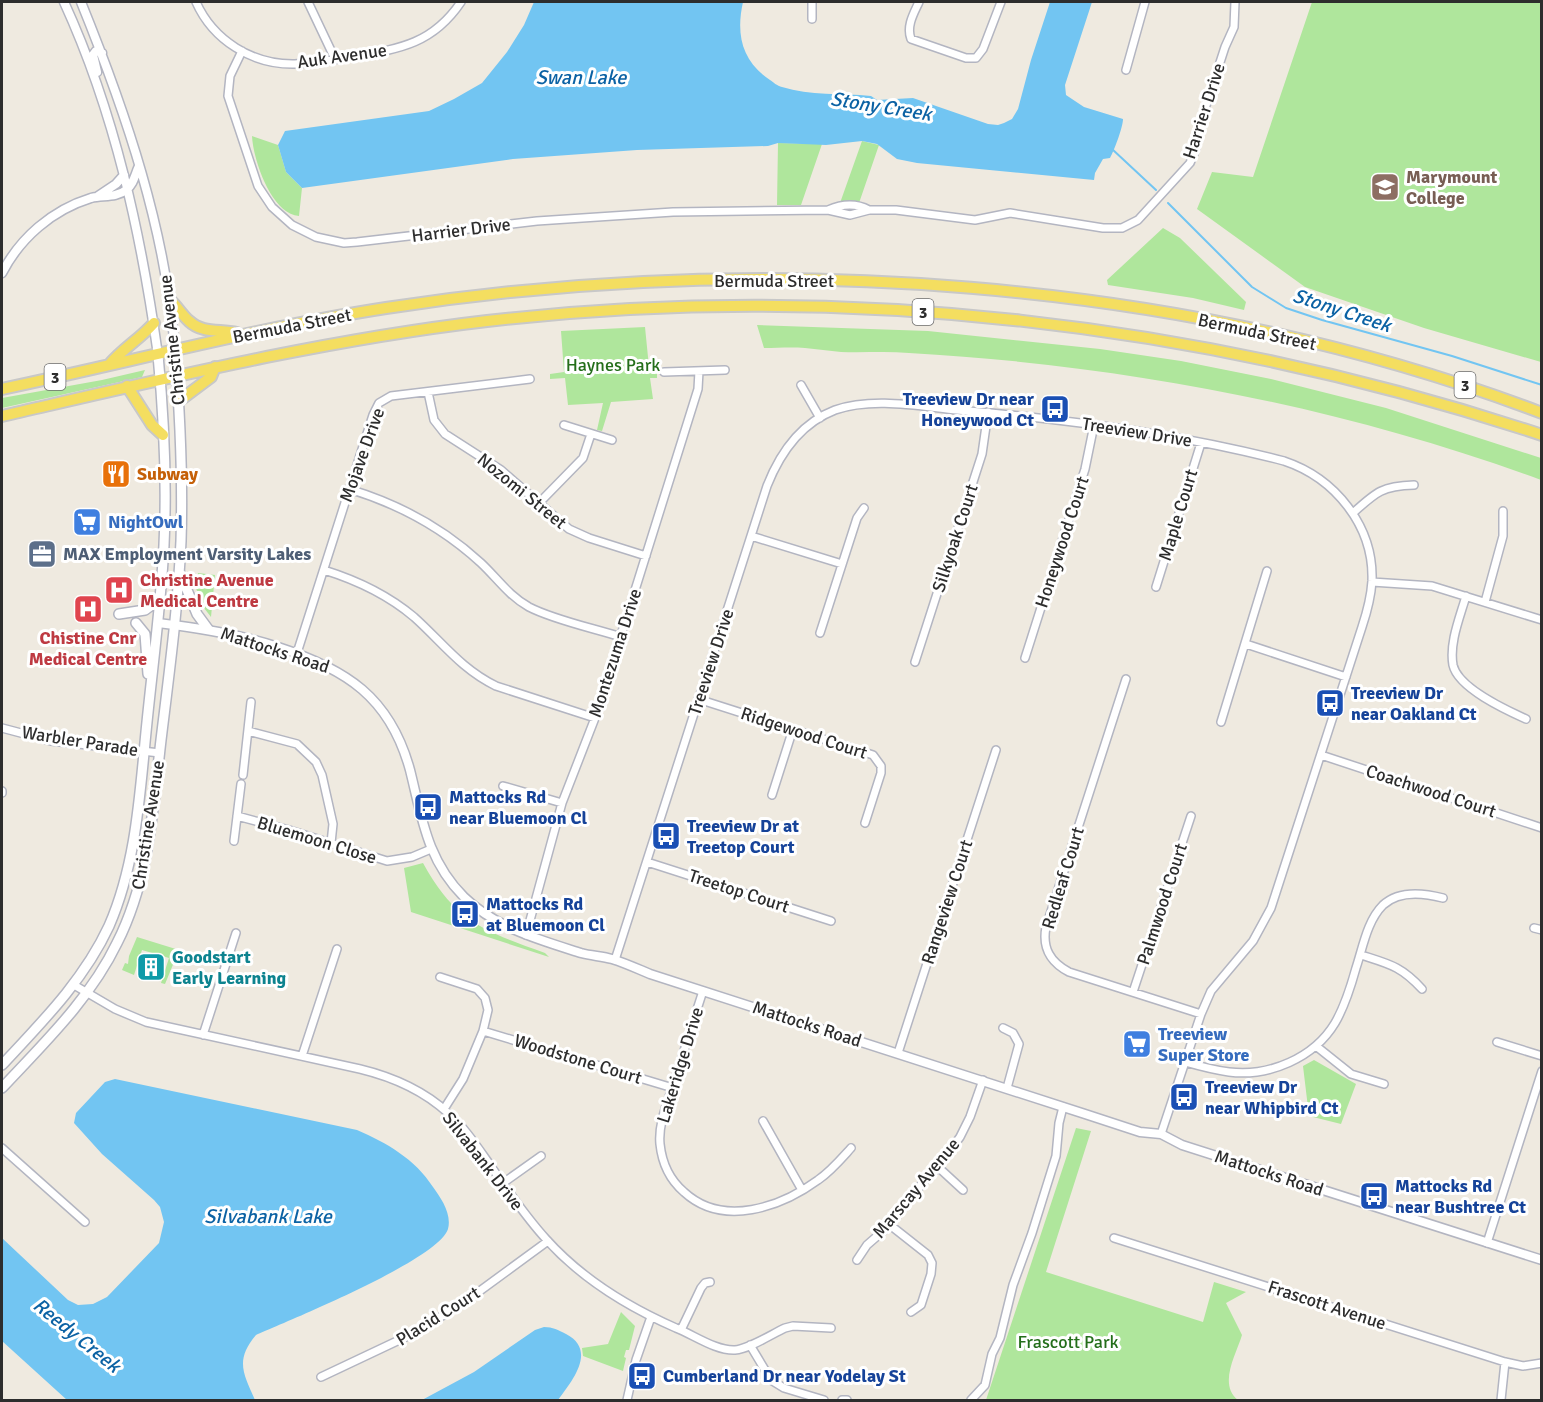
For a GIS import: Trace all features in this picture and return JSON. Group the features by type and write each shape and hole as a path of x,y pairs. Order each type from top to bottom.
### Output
{"main road":[{"name":"Bermuda Street","path":"2,389 245,335 387,308 551,288 712,280 888,283 1051,297 1134,308 1306,342 1387,362 1458,383 1542,413"},
{"path":"169,299 179,307 188,321 196,326 211,331 245,335"},
{"name":"Bermuda Street","path":"2,416 215,366 412,331 563,314 700,307 787,306 879,309 974,316 1078,327 1216,350 1372,386 1491,418 1542,435"},
{"path":"109,366 118,354 143,336 154,322"},
{"name":"Christine Avenue","path":"2,1088 87,993 110,956 128,918 141,882 160,753 179,571 182,477 175,351"},
{"name":"Christine Avenue","path":"2,1065 74,985 92,957 113,915 125,880 134,838 145,751 160,599 165,515 158,355"},
{"path":"179,401 211,377 215,366"},
{"path":"127,386 152,425 163,435"},
{"path":"179,571 197,614 208,629"},
{"path":"119,614 145,610 160,599"},
{"path":"136,623 145,634 150,697"},
{"path":"134,838 149,840"}],"street":[{"name":"Christine Avenue","path":"64,2 100,93 128,189 140,243 158,355"},
{"name":"Christine Avenue","path":"81,2 102,53 139,166 158,237 175,351"},
{"name":"Auk Avenue","path":"196,2 217,33 242,51 260,59 283,63 335,59 404,47 424,38 443,23 461,2"},
{"path":"308,2 335,59"},
{"path":"812,2 812,19"},
{"path":"919,2 909,27 911,39 966,58 976,58 982,50 1001,2"},
{"path":"1126,70 1145,2"},
{"name":"Harrier Drive","path":"242,51 230,76 228,96 258,186 272,207 292,225 316,237 337,242 357,243 467,228 574,218 672,212 828,210 837,206 851,205 869,210 896,210 975,220 1010,213 1111,228 1126,226 1138,220 1193,157 1199,127 1234,27 1235,2"},
{"path":"100,93 99,77 93,55 96,51 102,53"},
{"path":"2,273 18,248 42,224 77,203 98,196 114,195 128,189 139,166"},
{"path":"98,196 116,184 124,175"},
{"path":"664,372 725,370"},
{"name":"Montezuma Drive","path":"526,934 562,803 595,718 698,389 699,371"},
{"name":"Mojave Drive","path":"297,653 373,415 379,403 391,396 530,379"},
{"path":"801,385 820,418"},
{"name":"Nozomi Street","path":"428,392 434,420 445,434 501,470 560,522 577,534 646,556"},
{"name":"Treeview Drive","path":"615,960 775,465 786,448 803,430 820,418 849,406 904,405 988,412 1094,425 1271,457 1304,469 1335,491 1353,513 1360,525 1368,549 1371,582 1368,609 1271,908 1253,941 1211,991 1201,1014 1161,1134"},
{"name":"Silkyoak Court","path":"915,662 982,454 988,412"},
{"path":"564,425 612,440"},
{"name":"Honeywood Court","path":"1025,658 1081,482 1094,425"},
{"path":"540,502 583,458 591,434"},
{"name":"Maple Court","path":"1156,587 1201,443"},
{"path":"1353,513 1372,496 1386,488 1414,485"},
{"path":"350,489 392,504 441,531 482,564 510,593 530,607 621,637"},
{"path":"820,633 857,518 864,508"},
{"path":"1485,602 1503,536 1503,511"},
{"path":"751,536 842,564"},
{"path":"324,570 375,591 402,608 461,664 484,680 595,718"},
{"path":"1221,722 1268,571"},
{"path":"1371,582 1423,584 1542,620"},
{"path":"1466,596 1456,630 1453,658 1457,674 1462,681 1502,708 1526,719"},
{"path":"158,623 208,629"},
{"name":"Mattocks Road","path":"208,629 243,636 322,662 363,689 383,712 400,740 421,821 431,849 445,874 465,898 489,917 526,934 581,952 615,960 651,974 1140,1132 1161,1134 1182,1145 1542,1260"},
{"path":"1246,644 1346,676"},
{"name":"Redleaf Court","path":"1125,679 1045,934 1045,942 1050,957 1061,967 1201,1014"},
{"name":"Ridgewood Court","path":"698,699 876,757 881,766 881,773 865,824"},
{"path":"243,775 251,702"},
{"name":"Warbler Parade","path":"2,728 51,741 160,753"},
{"path":"772,795 793,729"},
{"path":"248,731 297,744 315,762 322,775 333,824 331,843"},
{"name":"Rangeview Court","path":"897,1053 996,750"},
{"name":"Coachwood Court","path":"1321,755 1542,828"},
{"name":"Bluemoon Close","path":"234,841 241,784"},
{"path":"503,786 562,803"},
{"name":"Bluemoon Close","path":"237,816 387,861 412,857 431,849"},
{"name":"Palmwood Court","path":"1133,992 1191,816"},
{"name":"Treetop Court","path":"647,862 831,921"},
{"path":"1185,1062 1230,1072 1249,1072 1284,1065 1316,1046 1335,1023 1342,1010 1372,919 1390,900 1415,894 1430,894 1443,898"},
{"path":"203,1035 236,933"},
{"path":"302,1056 337,949"},
{"path":"1361,955 1397,967 1422,989"},
{"path":"440,977 481,992 488,1010 483,1031 458,1089 444,1109"},
{"name":"Silvabank Drive","path":"74,985 114,1009 140,1020 360,1068 393,1078 414,1088 444,1109 465,1130 548,1241 592,1280 651,1317 726,1349 738,1350 785,1328 831,1328"},
{"name":"Lakeridge Drive","path":"703,991 662,1119 660,1146 664,1162 671,1177 681,1189 694,1201 721,1211 739,1211 772,1204 785,1200 819,1180 851,1148"},
{"path":"1003,1028 1013,1034 1019,1044 1007,1088"},
{"name":"Woodstone Court","path":"483,1031 673,1088"},
{"path":"1497,1042 1542,1056"},
{"path":"1316,1046 1351,1074 1384,1084"},
{"path":"1487,1243 1542,1071"},
{"name":"Marscay Avenue","path":"857,1260 867,1245 890,1225 924,1181 938,1167 967,1124 982,1080"},
{"path":"971,1401 985,1385 992,1354 1000,1338 1013,1285 1056,1156 1063,1107"},
{"path":"763,1121 802,1190"},
{"path":"2,1148 84,1222"},
{"path":"503,1183 541,1156"},
{"path":"938,1167 963,1190"},
{"path":"890,1225 928,1255 932,1263 931,1274 921,1305 911,1312"},
{"name":"Frascott Avenue","path":"1114,1238 1505,1362 1523,1366 1542,1363"},
{"name":"Placid Court","path":"321,1377 392,1345 421,1329 462,1304 548,1241"},
{"path":"681,1330 701,1288 705,1283 710,1282"},
{"path":"627,1401 636,1360 651,1317"},
{"path":"750,1345 771,1380 784,1388 824,1401"},
{"path":"1501,1401 1505,1362"},
{"path":"842,1401 847,1400"}],"green space":[{"name":"Marymount College","path":"1312,2 1541,2 1541,362 1424,328 1305,287 1197,209 1212,172 1253,177"},
{"path":"252,136 278,145 286,172 302,188 299,216 289,213 272,196 260,171"},
{"path":"862,141 879,145 859,203 840,203"},
{"path":"778,143 822,144 801,205 777,205"},
{"path":"1163,228 1180,238 1246,302 1244,310 1193,298 1108,285 1107,280"},
{"path":"757,325 928,331 1100,349 1181,361 1271,379 1386,408 1541,458 1541,480 1388,431 1309,410 1230,393 1150,379 989,359 900,352 764,348"},
{"name":"Haynes Park","path":"645,327 649,367 657,367 657,378 650,378 653,399 611,402 602,431 597,430 603,403 568,405 565,378 550,379 550,374 564,372 561,331"},
{"path":"145,370 142,377 2,408 2,398"},
{"path":"198,573 215,575 211,617 204,608 193,581 197,582"},
{"path":"423,863 435,883 460,912 489,931 545,953 549,957 411,912 404,868"},
{"path":"137,937 179,950 165,984 161,983 169,958 142,950 134,975 122,970 125,963 128,964"},
{"path":"1314,1060 1356,1084 1341,1124 1309,1116 1303,1066"},
{"name":"Frascott Park","path":"1076,1128 1091,1131 1046,1272 1203,1322 1214,1282 1246,1292 1226,1303 1242,1335 1229,1378 1229,1386 1238,1400 986,1400"},
{"path":"621,1312 635,1326 629,1350 626,1350 624,1357 626,1358 623,1371 583,1356 582,1348 608,1344"}],"water":[{"name":"Swan Lake","path":"534,2 743,2 740,25 743,46 760,72 778,86 815,93 871,96 877,100 913,98 988,124 998,125 1012,119 1018,109 1050,2 1092,2 1065,85 1066,95 1084,107 1123,119 1123,123 1112,155 1110,158 1103,159 1095,173 1094,180 917,163 897,159 877,144 862,141 826,145 778,143 768,146 637,150 513,159 302,188 286,172 278,145 285,131 429,111 482,83 507,52 524,25"},
{"name":"Silvabank Lake","path":"115,1079 357,1130 389,1146 418,1168 445,1206 448,1229 438,1242 419,1257 392,1272 256,1335 249,1344 243,1359 247,1382 255,1400 67,1400 2,1341 2,1238 68,1300 78,1305 93,1304 107,1297 159,1243 164,1222 160,1207 102,1154 74,1123 76,1113 105,1082"},
{"path":"544,1327 566,1334 580,1348 579,1366 570,1384 558,1400 422,1400 474,1372 535,1330"}],"waterway":[{"name":"Stony Creek","path":"1112,149 1156,190"},
{"name":"Stony Creek","path":"1168,203 1252,287 1286,308 1452,356 1542,385"}],"place":[{"name":"Marymount College","path":"1385,187"},
{"name":"Treeview Dr near Honeywood Ct","path":"1055,409"},
{"name":"Subway","path":"116,474"},
{"name":"NightOwl","path":"87,522"},
{"name":"MAX Employment Varsity Lakes","path":"42,554"},
{"name":"Christine Avenue Medical Centre","path":"119,590"},
{"name":"Chistine Cnr Medical Centre","path":"88,609"},
{"name":"Treeview Dr near Oakland Ct","path":"1330,703"},
{"name":"Mattocks Rd near Bluemoon Cl","path":"428,807"},
{"name":"Treeview Dr at Treetop Court","path":"666,836"},
{"name":"Mattocks Rd at Bluemoon Cl","path":"465,914"},
{"name":"Goodstart Early Learning","path":"151,967"},
{"name":"Treeview Super Store","path":"1137,1044"},
{"name":"Treeview Dr near Whipbird Ct","path":"1184,1097"},
{"name":"Mattocks Rd near Bushtree Ct","path":"1374,1196"},
{"name":"Cumberland Dr near Yodelay St","path":"642,1376"}],"water label":[{"name":"Reedy Creek","path":"77,1335"}]}
